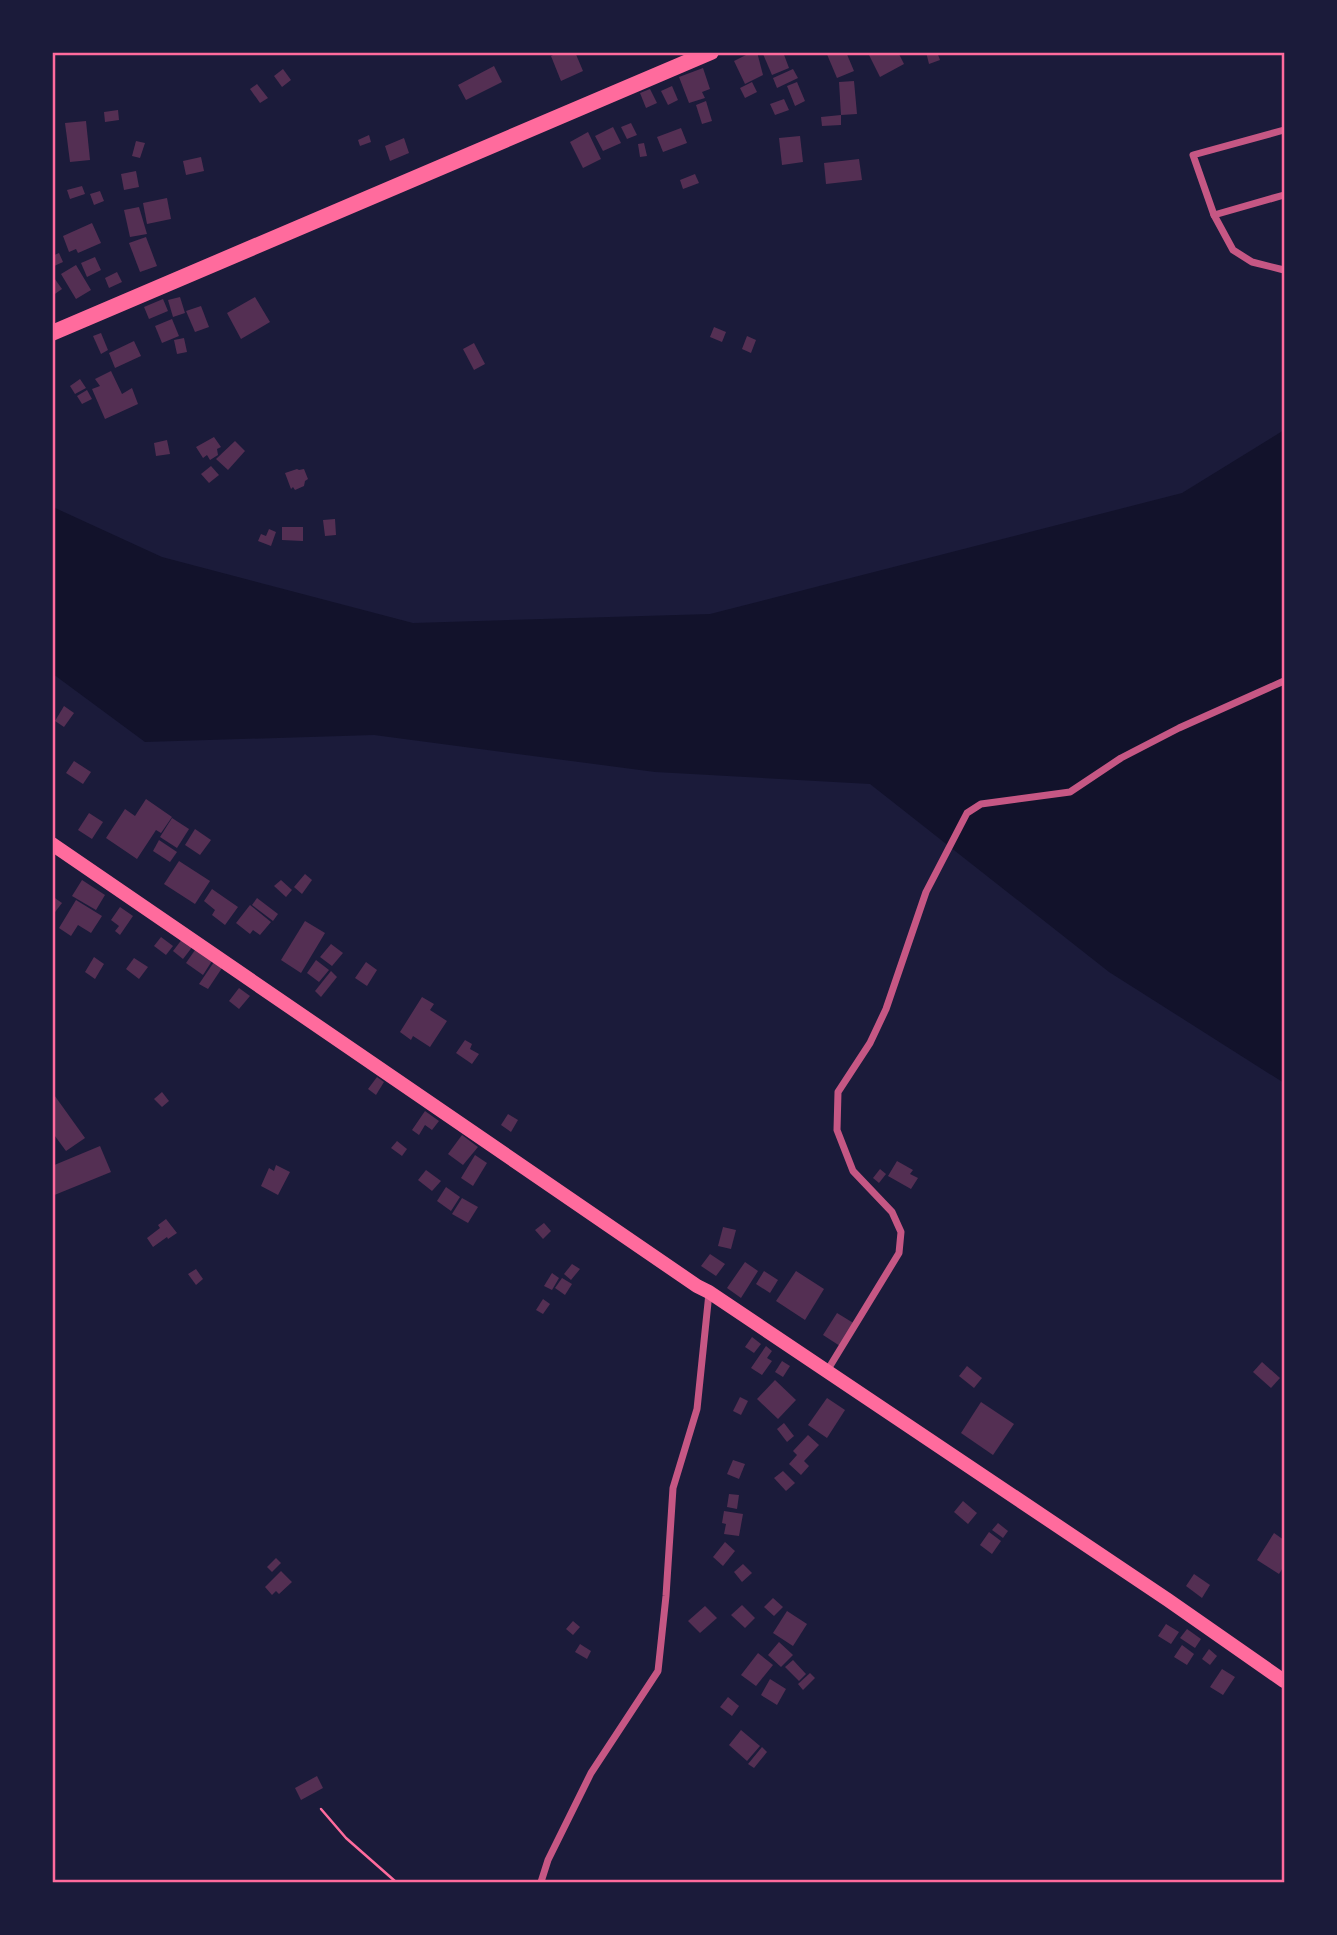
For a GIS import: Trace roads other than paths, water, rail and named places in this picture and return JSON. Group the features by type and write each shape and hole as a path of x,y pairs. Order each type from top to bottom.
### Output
{"main road":[{"path":"52,333 711,52"},
{"path":"52,844 663,1262 1168,1600 1284,1681"}],"street":[{"path":"1284,130 1194,155 1214,215 1233,250 1252,262 1284,270"},
{"path":"1214,215 1284,195"},
{"path":"827,1371 899,1253 901,1232 892,1212 853,1171 838,1130 838,1092 870,1043 886,1009 926,892 967,813 981,804 1070,792 1121,758 1179,728 1284,681"},
{"path":"541,1882 548,1860 591,1773 657,1671 666,1596 673,1488 696,1409 709,1292"}]}
